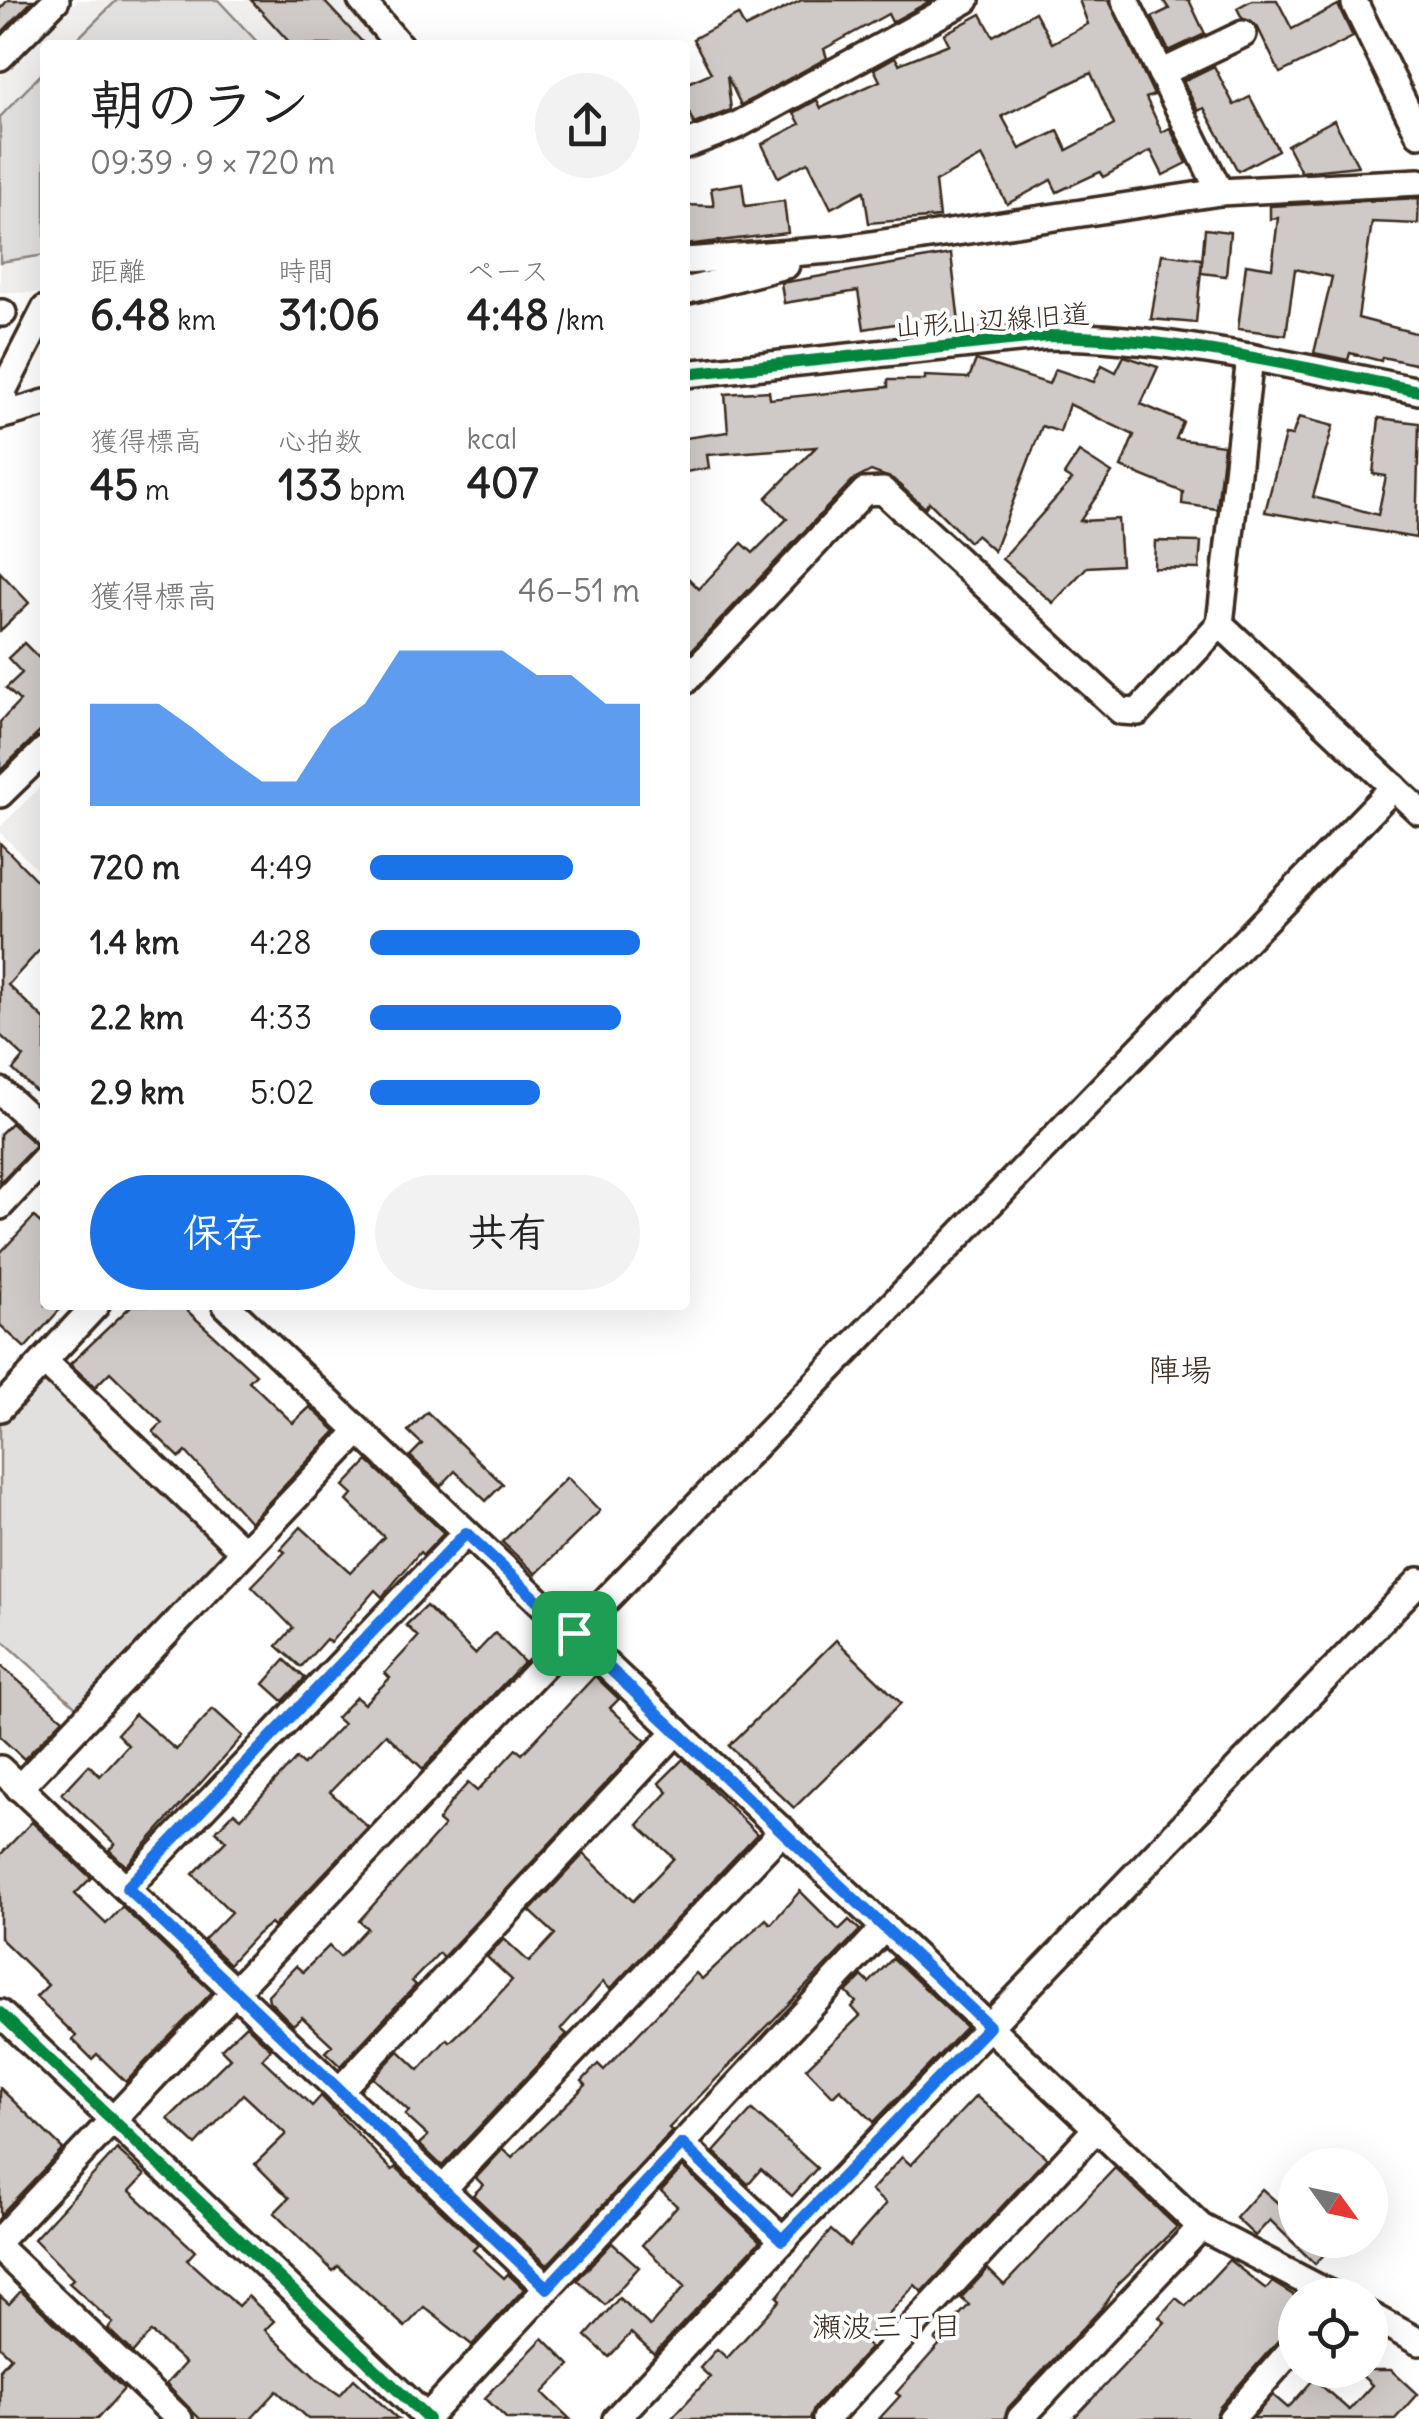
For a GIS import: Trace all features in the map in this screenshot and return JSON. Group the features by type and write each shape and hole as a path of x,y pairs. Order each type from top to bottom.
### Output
{"street":[{"path":"0,57 56,0"},
{"path":"360,0 396,40"},
{"path":"690,142 736,126 966,0"},
{"path":"1125,0 1220,192"},
{"path":"1357,1 1419,134"},
{"path":"1162,73 1243,34"},
{"path":"690,262 844,249 1220,192 1419,182"},
{"path":"690,290 844,249"},
{"path":"40,319 2,393 5,414 40,404"},
{"name":"山形山辺線旧道","path":"690,373 1048,336 1144,339 1419,391"},
{"path":"690,676 864,492 882,491 1120,712 1138,712 1220,624 1250,356"},
{"path":"1220,624 1419,811"},
{"path":"0,794 40,755"},
{"path":"0,2239 574,1633 1394,787"},
{"path":"0,1091 40,1127"},
{"path":"0,1206 40,1163"},
{"path":"0,1408 91,1310"},
{"path":"231,1310 1201,2227 1299,2278"},
{"path":"44,1361 242,1550"},
{"path":"19,1788 359,1431"},
{"path":"127,1888 466,1533"},
{"path":"616,2419 782,2240 1419,1581"},
{"path":"340,2090 677,1731"},
{"path":"0,1770 547,2288"},
{"path":"442,2189 783,1830"},
{"path":"0,2012 427,2418 886,1927"},
{"path":"826,2419 1096,2128"},
{"path":"682,2144 782,2240"},
{"path":"1020,2419 1201,2227"},
{"path":"0,2249 179,2419"},
{"path":"1388,2326 1419,2342"},
{"path":"1230,2419 1278,2365"}],"shaded area":[{"path":"78,0 346,0 382,40 40,40 40,293 0,292 0,77"},
{"path":"117,0 218,0 255,40 76,40"},
{"path":"40,75 40,256 0,262 0,117"},
{"path":"40,787 40,873 0,832 0,827"},
{"path":"44,1361 242,1550 85,1715 0,1638 0,1408"}],"building":[{"path":"8,0 33,0 0,34 0,9"},
{"path":"251,0 323,0 360,40 287,40"},
{"path":"802,0 932,0 892,22 888,14 824,49 827,58 741,105 727,76 731,110 694,124 690,115 690,82 711,73 693,39 738,15 745,28"},
{"path":"1079,0 1109,0 1154,95 1146,98 1162,132 1170,128 1187,163 1163,175 1151,151 1103,177 1100,172 1057,192 1051,180 1007,204 982,156 935,182 939,217 869,223 864,191 831,208 808,162 778,177 762,144 800,124 794,113 817,100 821,108 880,81 874,69 895,57 899,64 949,44 944,34 981,14 993,36 1035,12 1052,43 1088,24","holes":["1091,73 1114,125 1067,150 1058,131 1020,149 1002,116"]},
{"path":"1163,0 1189,0 1205,34 1169,51 1152,17 1169,9"},
{"path":"1252,0 1277,0 1292,29 1338,5 1353,37 1280,73 1257,26 1242,18 1237,8"},
{"path":"1214,66 1234,105 1250,97 1278,150 1238,171 1204,108 1198,111 1183,81"},
{"path":"1334,120 1358,166 1301,172 1287,145"},
{"path":"742,183 745,206 784,201 788,233 690,244 690,205 714,206 711,188"},
{"path":"1419,198 1418,224 1372,222 1358,318 1419,334 1419,365 1350,353 1348,360 1314,353 1332,277 1295,269 1286,335 1238,329 1246,264 1272,268 1278,218 1270,219 1270,206"},
{"path":"1205,229 1230,232 1226,276 1201,273"},
{"path":"951,254 959,323 932,326 932,318 864,329 858,291 784,303 781,283"},
{"path":"1162,254 1202,259 1196,323 1151,319"},
{"path":"1124,356 1158,367 1141,404 1183,422 1176,439 1224,445 1217,509 1182,504 1183,492 1121,467 1134,435 1069,404 1060,432 1042,426 994,551 976,535 969,542 929,502 925,508 893,479 871,471 852,481 690,652 690,580 699,589 742,543 753,553 787,519 766,498 816,447 707,455 709,468 690,471 690,437 728,432 725,394 769,391 770,399 888,387 888,380 925,380 925,376 969,378 976,360 1049,384 1055,369 1094,382 1102,365 1116,372"},
{"path":"1299,417 1333,426 1313,497 1378,515 1386,476 1373,474 1379,418 1419,423 1416,538 1265,512 1285,435 1292,436"},
{"path":"1079,452 1112,473 1080,521 1118,519 1121,565 1087,567 1053,603 1002,559 1072,480 1064,475"},
{"path":"1155,541 1201,542 1199,569 1154,568"},
{"path":"0,572 29,603 0,631"},
{"path":"24,643 40,659 40,732 0,771 0,722 20,701 6,688 22,673 8,658"},
{"path":"0,843 40,884 40,950 8,985 40,1015 40,1095 13,1070 24,1057 0,1035"},
{"path":"11,1123 36,1145 0,1182 0,1134"},
{"path":"34,1217 40,1222 40,1310 59,1310 25,1348 0,1325 0,1253"},
{"path":"127,1310 186,1310 256,1374 249,1381 293,1423 310,1407 336,1431 250,1522 186,1452 180,1458 153,1432 162,1423 110,1372 95,1387 70,1364"},
{"path":"427,1412 503,1484 486,1501 455,1471 441,1486 410,1456 422,1444 408,1431"},
{"path":"368,1461 444,1533 423,1555 420,1552 382,1597 375,1590 330,1643 326,1639 301,1667 277,1646 293,1628 252,1586 285,1552 281,1549 301,1527 350,1572 384,1537 347,1501 353,1494 344,1486"},
{"path":"567,1477 600,1511 536,1574 502,1542"},
{"path":"426,1606 475,1654 495,1633 524,1662 423,1769 386,1734 330,1792 368,1827 273,1927 270,1924 257,1934 229,1964 204,1940 231,1912 193,1874 226,1841 216,1831 234,1812 241,1818 296,1759 303,1765 343,1724 336,1718 356,1697 364,1704 390,1678 385,1673 418,1637 406,1625"},
{"path":"836,1640 901,1703 794,1808 729,1746"},
{"path":"285,1660 305,1678 283,1701 264,1684"},
{"path":"0,1665 63,1719 24,1759 0,1737"},
{"path":"595,1676 619,1699 610,1708 646,1741 443,1957 439,1953 412,1981 416,1985 340,2066 325,2052 332,2045 302,2017 293,2025 269,2001 268,1995 296,1966 303,1972 329,1946 340,1957 367,1928 359,1921 444,1826 438,1821 468,1783 477,1791 516,1749 522,1754"},
{"path":"213,1709 243,1736 126,1866 109,1850 115,1844 62,1794 89,1765 100,1776 128,1745 117,1734 135,1714 176,1750"},
{"path":"683,1759 757,1834 610,1989 603,1982 561,2029 567,2034 442,2166 419,2144 428,2136 405,2115 409,2111 373,2078 399,2051 419,2070 447,2039 450,2042 488,2006 512,1980 487,1957 504,1939 529,1962 555,1934 530,1911 584,1854 633,1901 674,1858 638,1825 668,1792 659,1783"},
{"path":"32,1822 91,1878 75,1894 106,1924 122,1907 212,1992 126,2082 97,2054 92,2059 73,2040 76,2036 36,1997 48,1985 0,1938 0,1855"},
{"path":"800,1891 839,1930 849,1920 860,1930 669,2128 672,2131 547,2265 473,2195 483,2185 476,2178 503,2149 512,2157 586,2085 582,2081 598,2064 604,2070 696,1973 702,1979 766,1919 771,1924"},
{"path":"893,1958 966,2027 874,2122 840,2089 833,2096 806,2068 860,2016 852,2007 856,2002 846,1992 862,1976 869,1983"},
{"path":"246,2025 271,2049 262,2059 312,2106 321,2096 392,2170 396,2167 478,2245 473,2250 504,2278 508,2274 524,2289 472,2345 424,2307 405,2327 338,2266 333,2271 274,2213 289,2198 255,2164 286,2134 243,2094 196,2145 168,2119 230,2058 221,2049"},
{"path":"0,2088 63,2149 0,2215"},
{"path":"976,2096 1047,2158 922,2292 915,2285 864,2341 870,2348 814,2408 810,2419 671,2419 710,2377 700,2368 717,2349 727,2358 780,2300 777,2297 831,2230 849,2246 886,2204 871,2191 902,2157 911,2165"},
{"path":"752,2110 817,2168 792,2196 761,2169 748,2184 714,2152"},
{"path":"117,2149 145,2175 130,2191 195,2251 187,2260 238,2306 248,2296 274,2321 265,2330 318,2380 340,2395 354,2379 398,2419 308,2419 277,2391 251,2419 200,2419 166,2384 185,2363 151,2332 133,2353 108,2329 113,2323 69,2283 73,2279 34,2239"},
{"path":"683,2167 760,2241 654,2354 631,2333 609,2357 586,2336 619,2298 650,2326 685,2286 642,2245 677,2206 661,2191"},
{"path":"1115,2168 1177,2227 1118,2284 1101,2309 1008,2408 1004,2419 879,2419 900,2396 896,2393 940,2344 935,2340 969,2305 961,2298 988,2269 1004,2285"},
{"path":"1262,2189 1278,2203 1278,2228 1270,2220 1255,2236 1236,2218"},
{"path":"612,2243 639,2267 605,2305 577,2280"},
{"path":"1229,2260 1266,2289 1272,2282 1278,2286 1278,2341 1219,2408 1215,2419 1073,2419 1165,2322 1159,2317 1176,2298 1186,2306"},
{"path":"21,2291 124,2389 97,2419 0,2419 0,2369 11,2357 0,2347 0,2296 9,2304"},
{"path":"543,2338 570,2365 543,2393 570,2419 507,2419 485,2398"},
{"path":"1388,2370 1417,2394 1395,2419 1253,2418 1273,2395 1288,2408 1306,2388 1324,2388 1349,2410 1369,2388 1388,2388"}],"cycle path":[{"path":"690,373 1048,336 1188,347 1419,391"},
{"path":"0,2013 428,2419"}],"district":[{"name":"陣場","path":"1180,1370"},
{"name":"瀬波三丁目","path":"887,2327"}],"route":[{"path":"466,1533 574,1633 989,2026 782,2240 682,2144 547,2288 127,1888 466,1533"}]}
